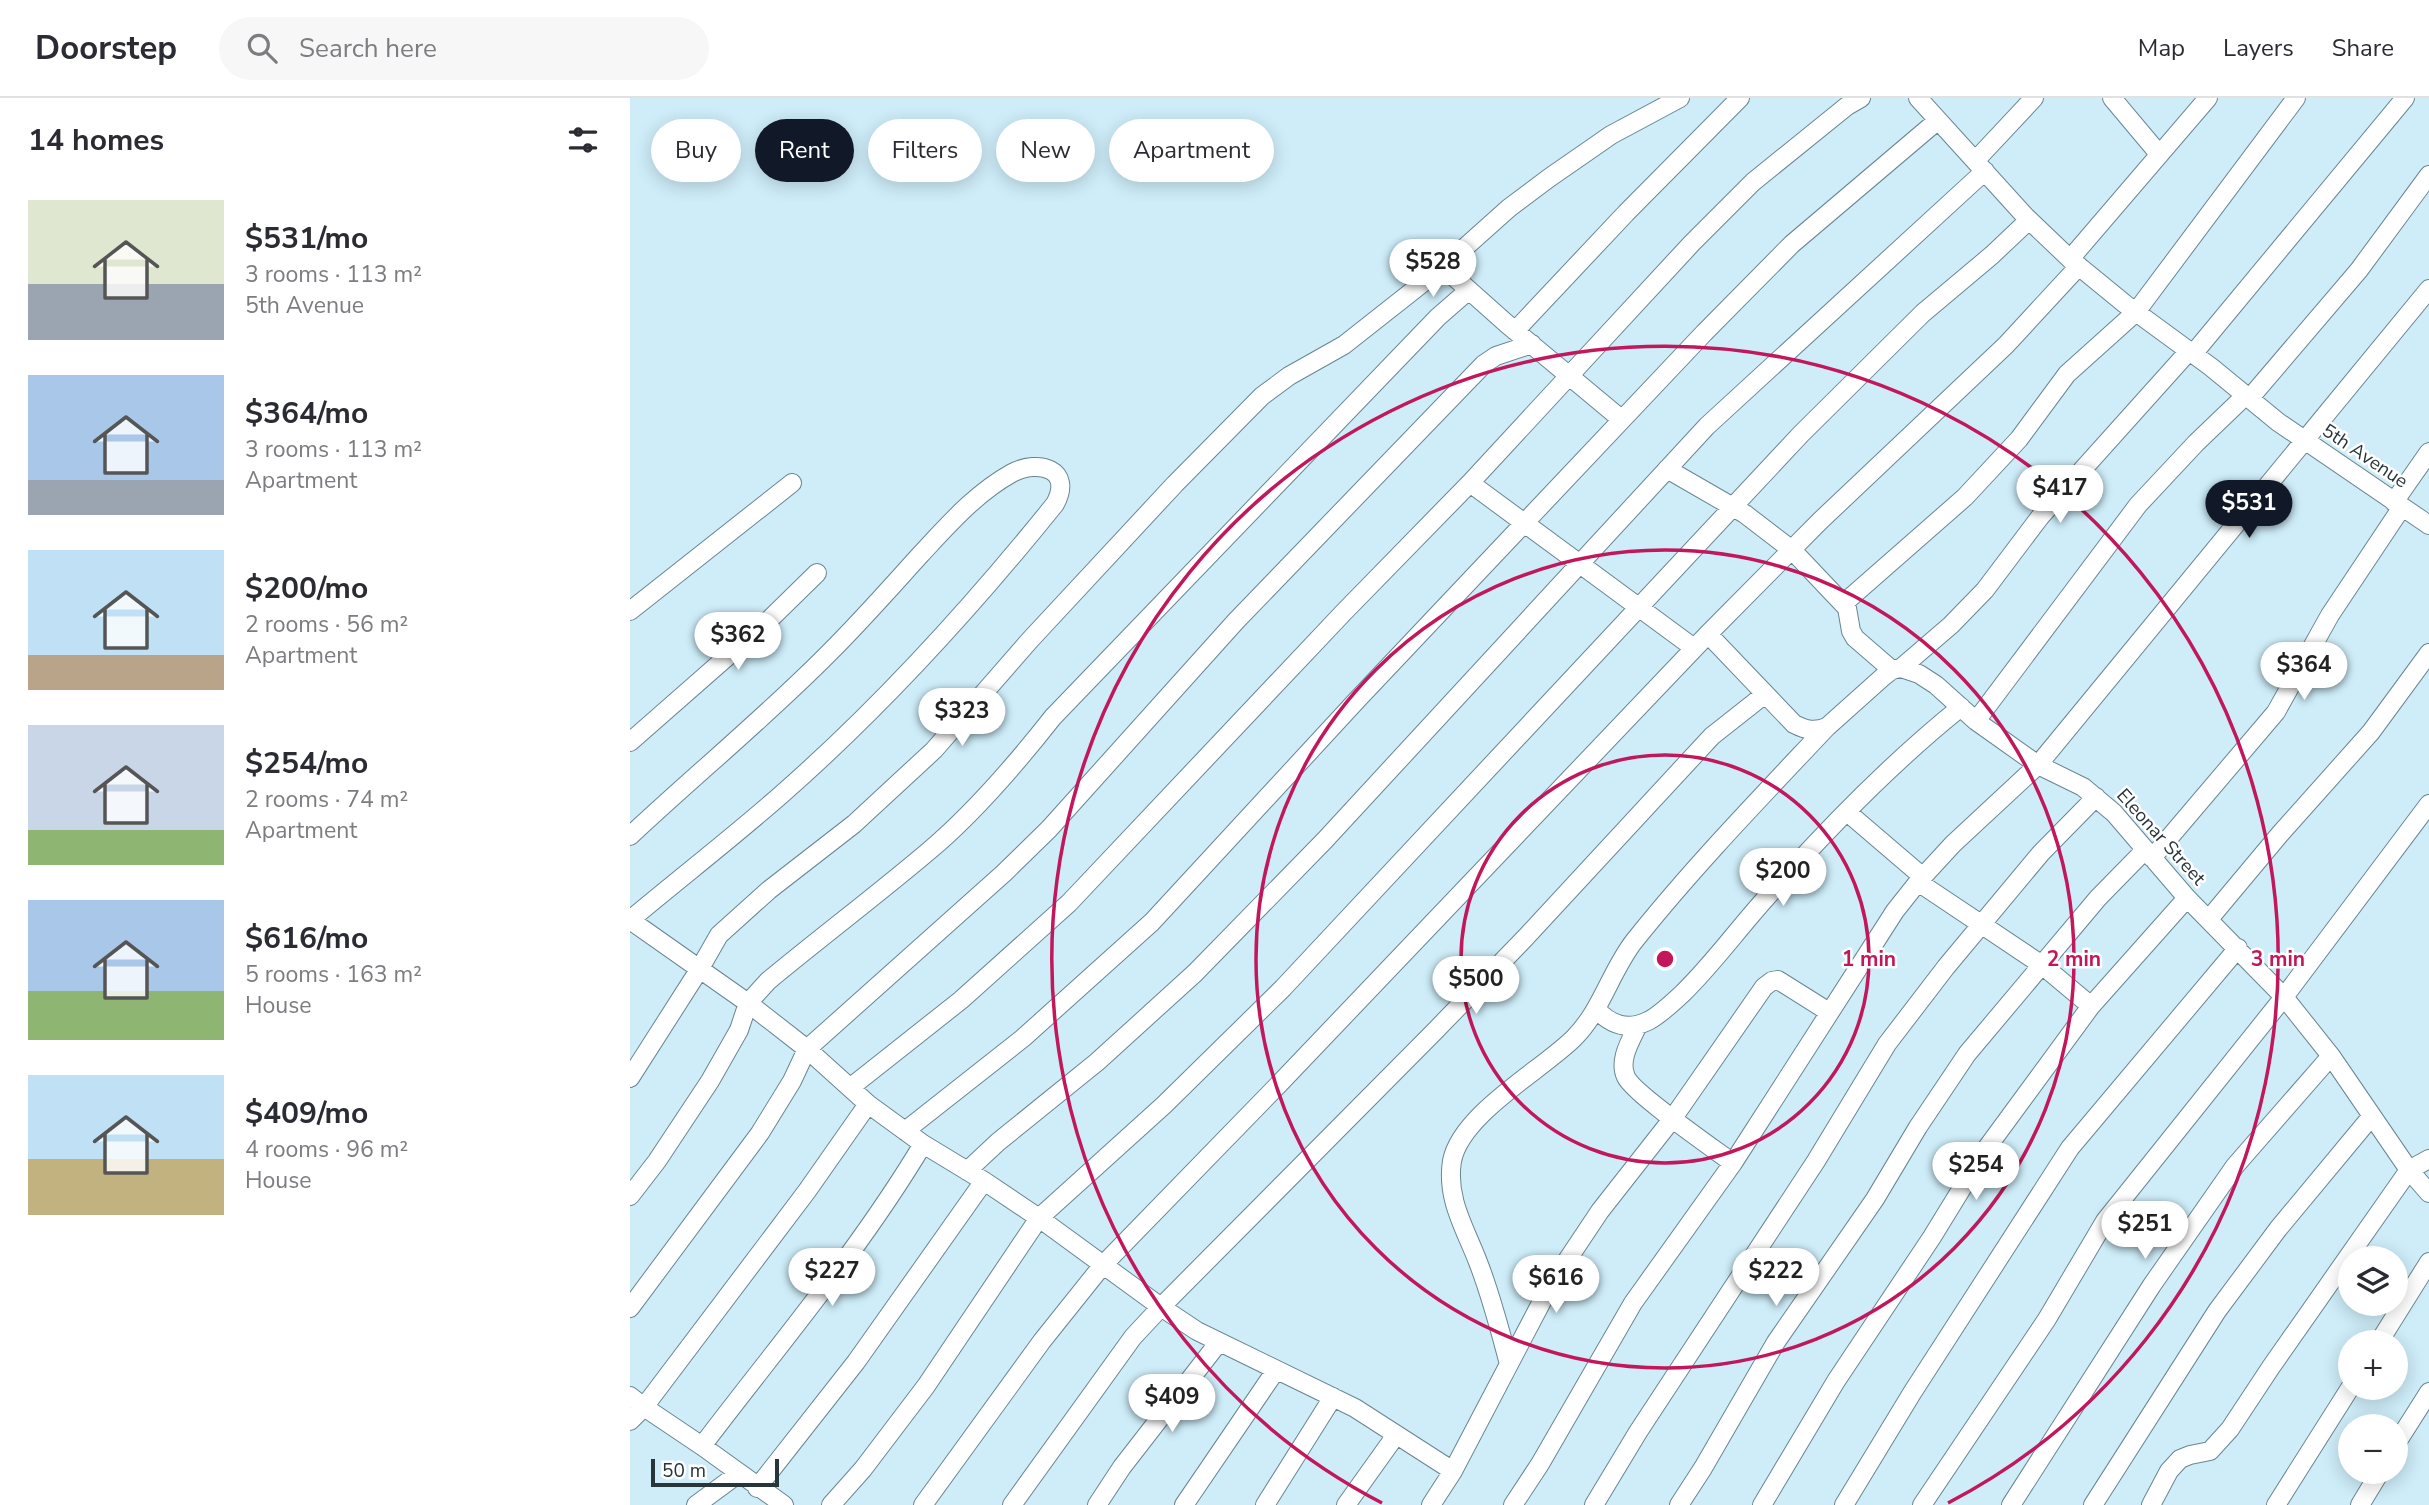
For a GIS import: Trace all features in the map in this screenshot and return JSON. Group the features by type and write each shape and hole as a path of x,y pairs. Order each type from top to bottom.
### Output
{"street":[{"path":"630,1078 719,935 769,890 854,824 934,750 1175,484 1262,396 1289,376 1332,353 1443,267 1540,184 1611,135 1680,98"},
{"path":"1515,331 1740,98"},
{"path":"851,1087 961,1000 1069,903 1470,483 1692,243 1754,181 1847,106 1861,98"},
{"name":"5th Avenue","path":"1918,98 2029,220 2074,262 2278,422 2429,525"},
{"path":"967,1171 998,1142 1116,1045 1195,973 1325,839 1667,469 1732,402 1980,166 2034,98"},
{"path":"2112,98 2159,154"},
{"path":"923,1505 1042,1341 1102,1266 1694,648 2006,345 2159,154 2208,98"},
{"path":"1667,469 1759,523 1792,550 1843,604 1965,497 2019,439 2067,374 2136,312 2296,98"},
{"path":"1509,1364 1478,1262 1459,1220 1452,1195 1453,1157 1462,1140 1491,1105 1574,1038 1596,1009 1620,964 1645,928 1724,836 1827,727 1951,625 1985,590 2040,517 2191,353 2405,98"},
{"path":"905,1131 1023,1038 1152,922 1621,419 1792,244 1937,121"},
{"path":"1976,720 2138,505 2188,451 2247,397 2360,270 2429,175"},
{"path":"831,1505 863,1469 926,1386 1039,1218 1164,1105 1283,988 1801,434 1923,313 2029,220"},
{"path":"1443,267 1621,419"},
{"path":"1513,1505 1540,1464 1633,1303 1733,1163 1877,938 1920,879 1982,815 2038,765 2429,289"},
{"path":"630,1196 657,1161 710,1081 739,1030 748,1003 768,981 931,848 974,808 1022,756 1053,717 1438,317 1469,290"},
{"path":"630,1308 760,1133 792,1081 807,1049 1049,829 1236,621 1484,364 1496,356 1532,344"},
{"path":"1679,1505 1776,1342 1875,1199 1947,1082 1967,1054 2098,898 2149,854 2276,712 2330,615 2429,452"},
{"path":"630,836 829,653 945,529 992,484 1030,467 1051,471 1062,485 1061,494 1041,521 967,606 862,719 783,793 630,920 748,1003 807,1049 868,1104 905,1131 1039,1218 1161,1307 1197,1331 1355,1408 1452,1471"},
{"path":"630,611 792,483"},
{"path":"1470,483 1694,648"},
{"path":"630,742 769,620 817,573"},
{"name":"Eleonar Street","path":"1843,604 1849,614 1851,631 1855,638 1896,669 1919,674 1936,685 1976,720 2038,765 2066,778 2113,813 2187,898 2284,997 2331,1056 2371,1117 2429,1193"},
{"path":"1708,634 1794,724 1817,731 1827,727"},
{"path":"2209,919 2371,732 2429,653"},
{"path":"1012,1505 1133,1338 1161,1307 1489,975 1712,736 1764,695"},
{"path":"1596,1009 1606,1020 1615,1024 1638,1025 1651,1019 1695,982 1764,899 1847,812 1924,737 1961,707"},
{"path":"1594,1505 1637,1432 1809,1172 1887,1044 2041,853 2095,797"},
{"path":"1922,1505 2047,1319 2105,1221 2284,997 2429,804"},
{"path":"1847,812 1920,879 2042,965 2091,1006"},
{"path":"1762,1505 1836,1381 1932,1237 1986,1149 2091,1006 2187,898"},
{"path":"1844,1505 1917,1385 2070,1148 2238,948"},
{"path":"1431,1505 1452,1471 1550,1286 1600,1211 1673,1118 1768,984 1778,980 1829,1012"},
{"path":"1638,1025 1626,1052 1625,1077 1673,1118 1733,1163"},
{"path":"2011,1505 2152,1285 2214,1195 2235,1166 2331,1056"},
{"path":"630,1421 637,1402 807,1191 868,1104"},
{"path":"2093,1505 2217,1311 2278,1228 2371,1117"},
{"path":"702,1446 850,1254 923,1144"},
{"path":"2151,1505 2169,1471 2180,1459 2190,1454 2210,1451 2230,1429 2409,1170 2429,1160"},
{"path":"757,1488 856,1362 984,1181"},
{"path":"2386,1330 2429,1262"},
{"path":"1097,1505 1122,1467 1219,1342"},
{"path":"1184,1505 1276,1370"},
{"path":"2408,1425 2429,1392"},
{"path":"1265,1505 1333,1398"},
{"path":"2276,1505 2342,1400"},
{"path":"637,1402 784,1505"},
{"path":"1346,1505 1396,1435"},
{"path":"696,1505 738,1474"},
{"path":"2360,1505 2372,1484"}]}
